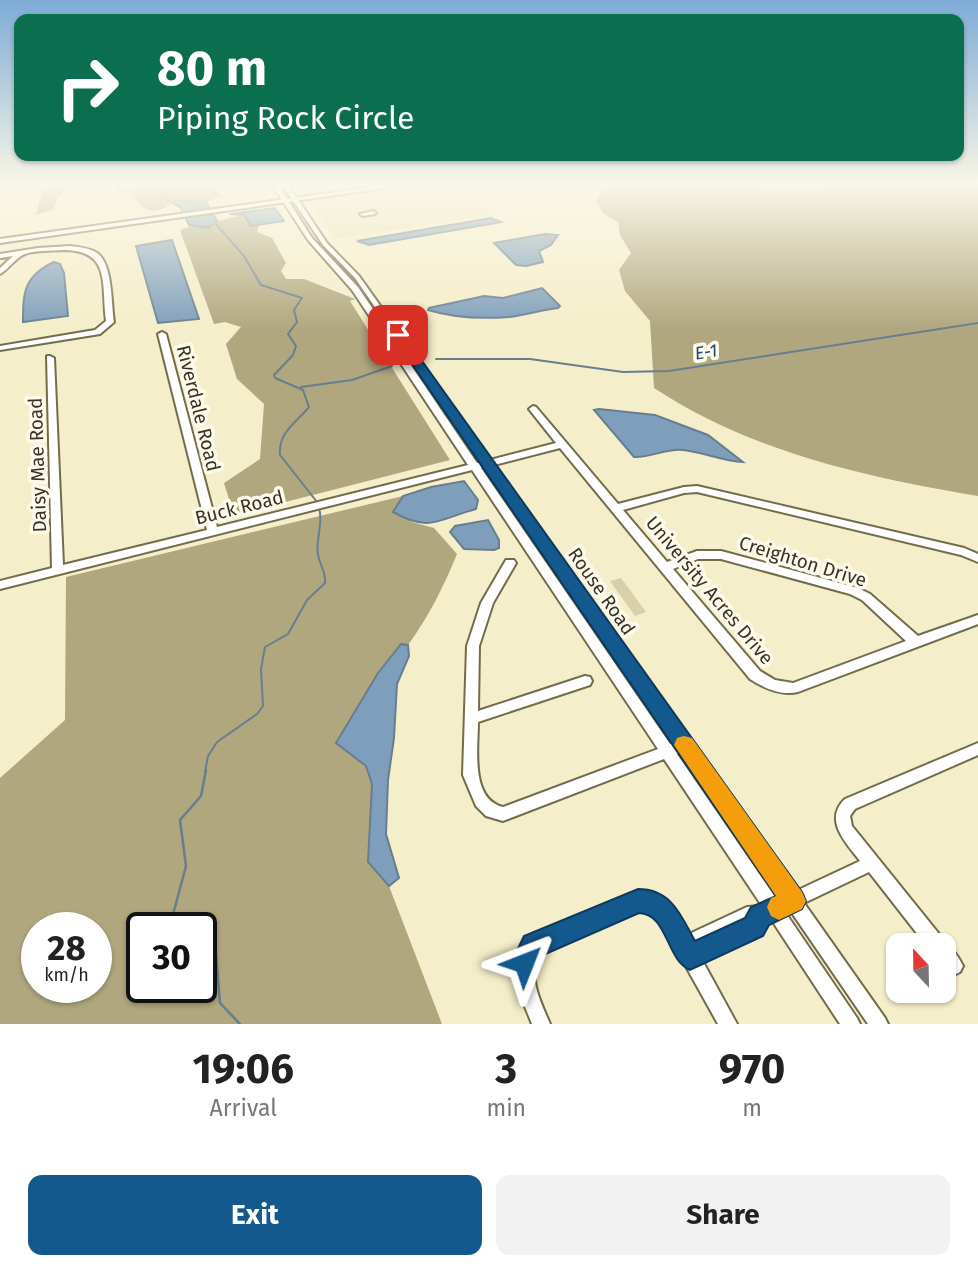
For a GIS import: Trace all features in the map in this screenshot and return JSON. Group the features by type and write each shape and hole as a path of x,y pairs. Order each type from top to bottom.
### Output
{"main road":[{"path":"0,239 37,234"}],"street":[{"name":"Rouse Road","path":"309,234 314,244 352,278 486,463 879,1024"},
{"path":"0,256 74,249 97,257 101,262 110,322 97,332 0,348"},
{"path":"0,272 19,254"},
{"name":"Rouse Road","path":"352,278 473,466 667,752 767,913 852,1024"},
{"name":"Riverdale Road","path":"162,334 213,532"},
{"name":"Daisy Mae Road","path":"50,358 58,570"},
{"name":"University Acres Drive","path":"533,409 755,675 776,687 793,688 978,619"},
{"name":"Buck Road","path":"0,584 564,444"},
{"name":"University Acres Drive","path":"617,508 697,489 964,552 978,558"},
{"name":"Creighton Drive","path":"666,567 696,555 721,555 854,592 866,597 916,642"},
{"path":"510,564 487,603 473,646 470,775 474,787 491,811 503,814 685,745"},
{"path":"471,719 585,681"},
{"path":"927,933 846,831 842,822 845,808 978,749"},
{"path":"687,951 722,935 754,927 767,913 872,863"},
{"path":"541,1024 523,972 524,961 534,946 638,901 652,901 665,912 728,1024"}],"shaded area":[{"path":"181,234 261,234 272,238 286,263 281,271 286,279 304,279 355,299 350,301 450,460 234,515 224,483 260,459 264,404 237,379 226,344 241,327 225,322 214,324"},
{"path":"331,234 368,234 335,239"},
{"path":"978,234 978,496 894,480 810,459 730,429 654,388 650,321 625,291 619,270 631,253 620,235"},
{"path":"403,496 394,511 412,522 434,528 457,554 423,623 408,645 401,644 379,673 336,743 366,766 372,784 368,862 389,886 442,1024 0,1024 0,778 65,720 66,577"},
{"path":"621,578 646,612 635,616 610,581"}],"water":[{"path":"399,234 433,234 369,245 357,241"},
{"path":"545,234 558,235 551,245 539,251 543,262 526,266 516,265 494,243"},
{"path":"172,240 199,319 158,323 136,246"},
{"path":"54,262 60,264 64,273 68,316 23,322 27,286 36,273"},
{"path":"542,288 560,306 558,308 489,318 428,310 484,296 503,298"},
{"path":"594,410 655,415 708,435 743,462 683,450 634,457"},
{"path":"464,481 478,500 476,509 426,523 393,512 403,496"},
{"path":"488,520 499,540 499,548 494,550 464,549 450,532 455,526"},
{"path":"401,644 408,645 409,656 397,684 386,834 399,878 389,886 368,862 372,784 366,766 336,743 378,673"}],"waterway":[{"path":"224,234 244,256 261,285 302,298 294,310 297,322 288,334 296,346 293,355 274,375 275,378 303,390 309,407 285,434 280,455 317,502"},
{"name":"E-1","path":"436,359 530,359 623,372 669,371 978,323"},
{"name":"E-1","path":"301,387 352,380 392,366"},
{"path":"205,772 208,756 217,742 257,714 263,706 261,669 265,647 288,634 307,600 325,583 317,549 321,520 319,508"},
{"path":"174,912 186,866 180,820 201,796 206,770"},
{"path":"217,966 220,1003 240,1024"}],"slow traffic":[{"path":"684,745 793,901 779,907"}],"route":[{"path":"398,335 793,901 760,916 754,927 690,957 665,912 652,901 638,901 534,946 524,963"}]}
